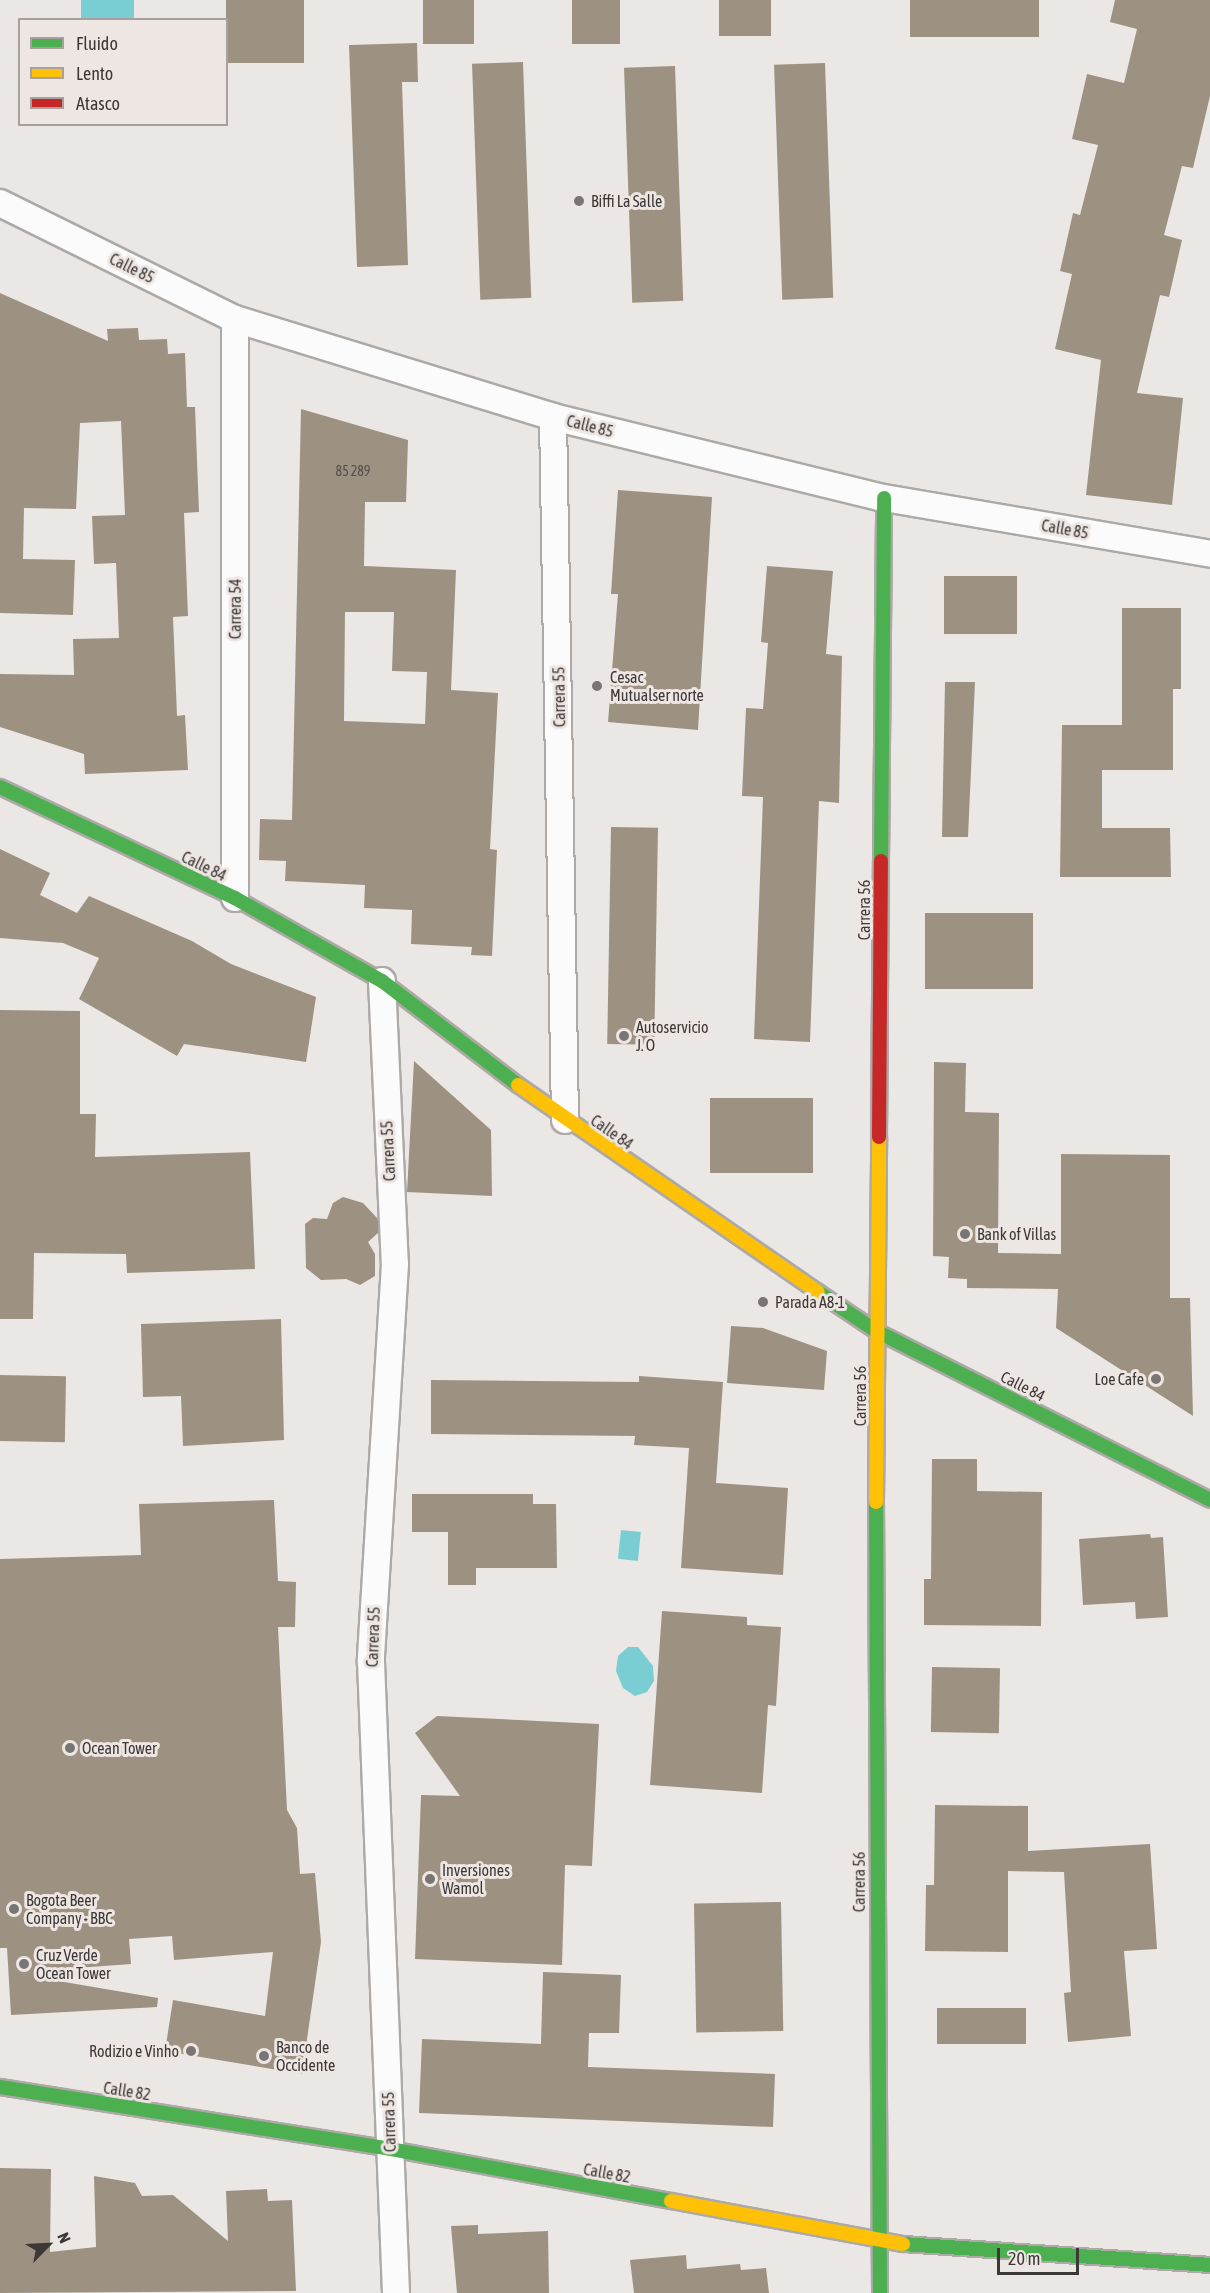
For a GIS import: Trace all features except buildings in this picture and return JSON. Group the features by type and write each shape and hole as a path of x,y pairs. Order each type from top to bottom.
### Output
{"street":[{"name":"Calle 85","path":"0,203 235,319 553,417 884,498 1210,554"},
{"name":"Carrera 54","path":"235,319 235,898"},
{"name":"Carrera 55","path":"553,417 565,1120"},
{"name":"Carrera 56","path":"880,2293 877,2239 876,1331 884,498"},
{"name":"Calle 84","path":"0,787 235,898 382,981 565,1120 876,1331 1210,1500"},
{"name":"Carrera 55","path":"382,981 395,1264 371,1662 396,2293"},
{"name":"Calle 82","path":"0,2087 390,2149 877,2239 959,2251 1210,2265"}],"water":[{"path":"81,0 134,0 134,18 81,18"},
{"path":"621,1530 641,1532 638,1561 618,1559"},
{"path":"628,1647 638,1647 653,1666 654,1681 647,1692 635,1696 623,1688 616,1671 618,1656"}],"traffic: fast":[{"path":"881,861 884,498"},
{"path":"0,787 235,898 382,981 518,1085"},
{"path":"818,1292 876,1331 1210,1500"},
{"path":"876,1502 880,2293"},
{"path":"0,2087 390,2149 671,2201"},
{"path":"903,2244 1210,2265"}],"traffic: slow":[{"path":"518,1085 818,1292"},
{"path":"876,1502 879,1137"},
{"path":"671,2201 903,2244"}],"traffic: jam":[{"path":"879,1137 881,861"}],"place":[{"name":"Biffi La Salle","path":"579,201"},
{"name":"Cesac Mutualser norte","path":"597,686"},
{"name":"Autoservicio J. O","path":"624,1036"},
{"name":"Bank of Villas","path":"965,1234"},
{"name":"Parada A8-1","path":"763,1302"},
{"name":"Loe Cafe","path":"1156,1379"},
{"name":"Ocean Tower","path":"70,1748"},
{"name":"Inversiones Wamol","path":"430,1879"},
{"name":"Bogota Beer Company - BBC","path":"14,1909"},
{"name":"Cruz Verde Ocean Tower","path":"24,1964"},
{"name":"Rodizio e Vinho","path":"191,2051"},
{"name":"Banco de Occidente","path":"264,2056"}]}
